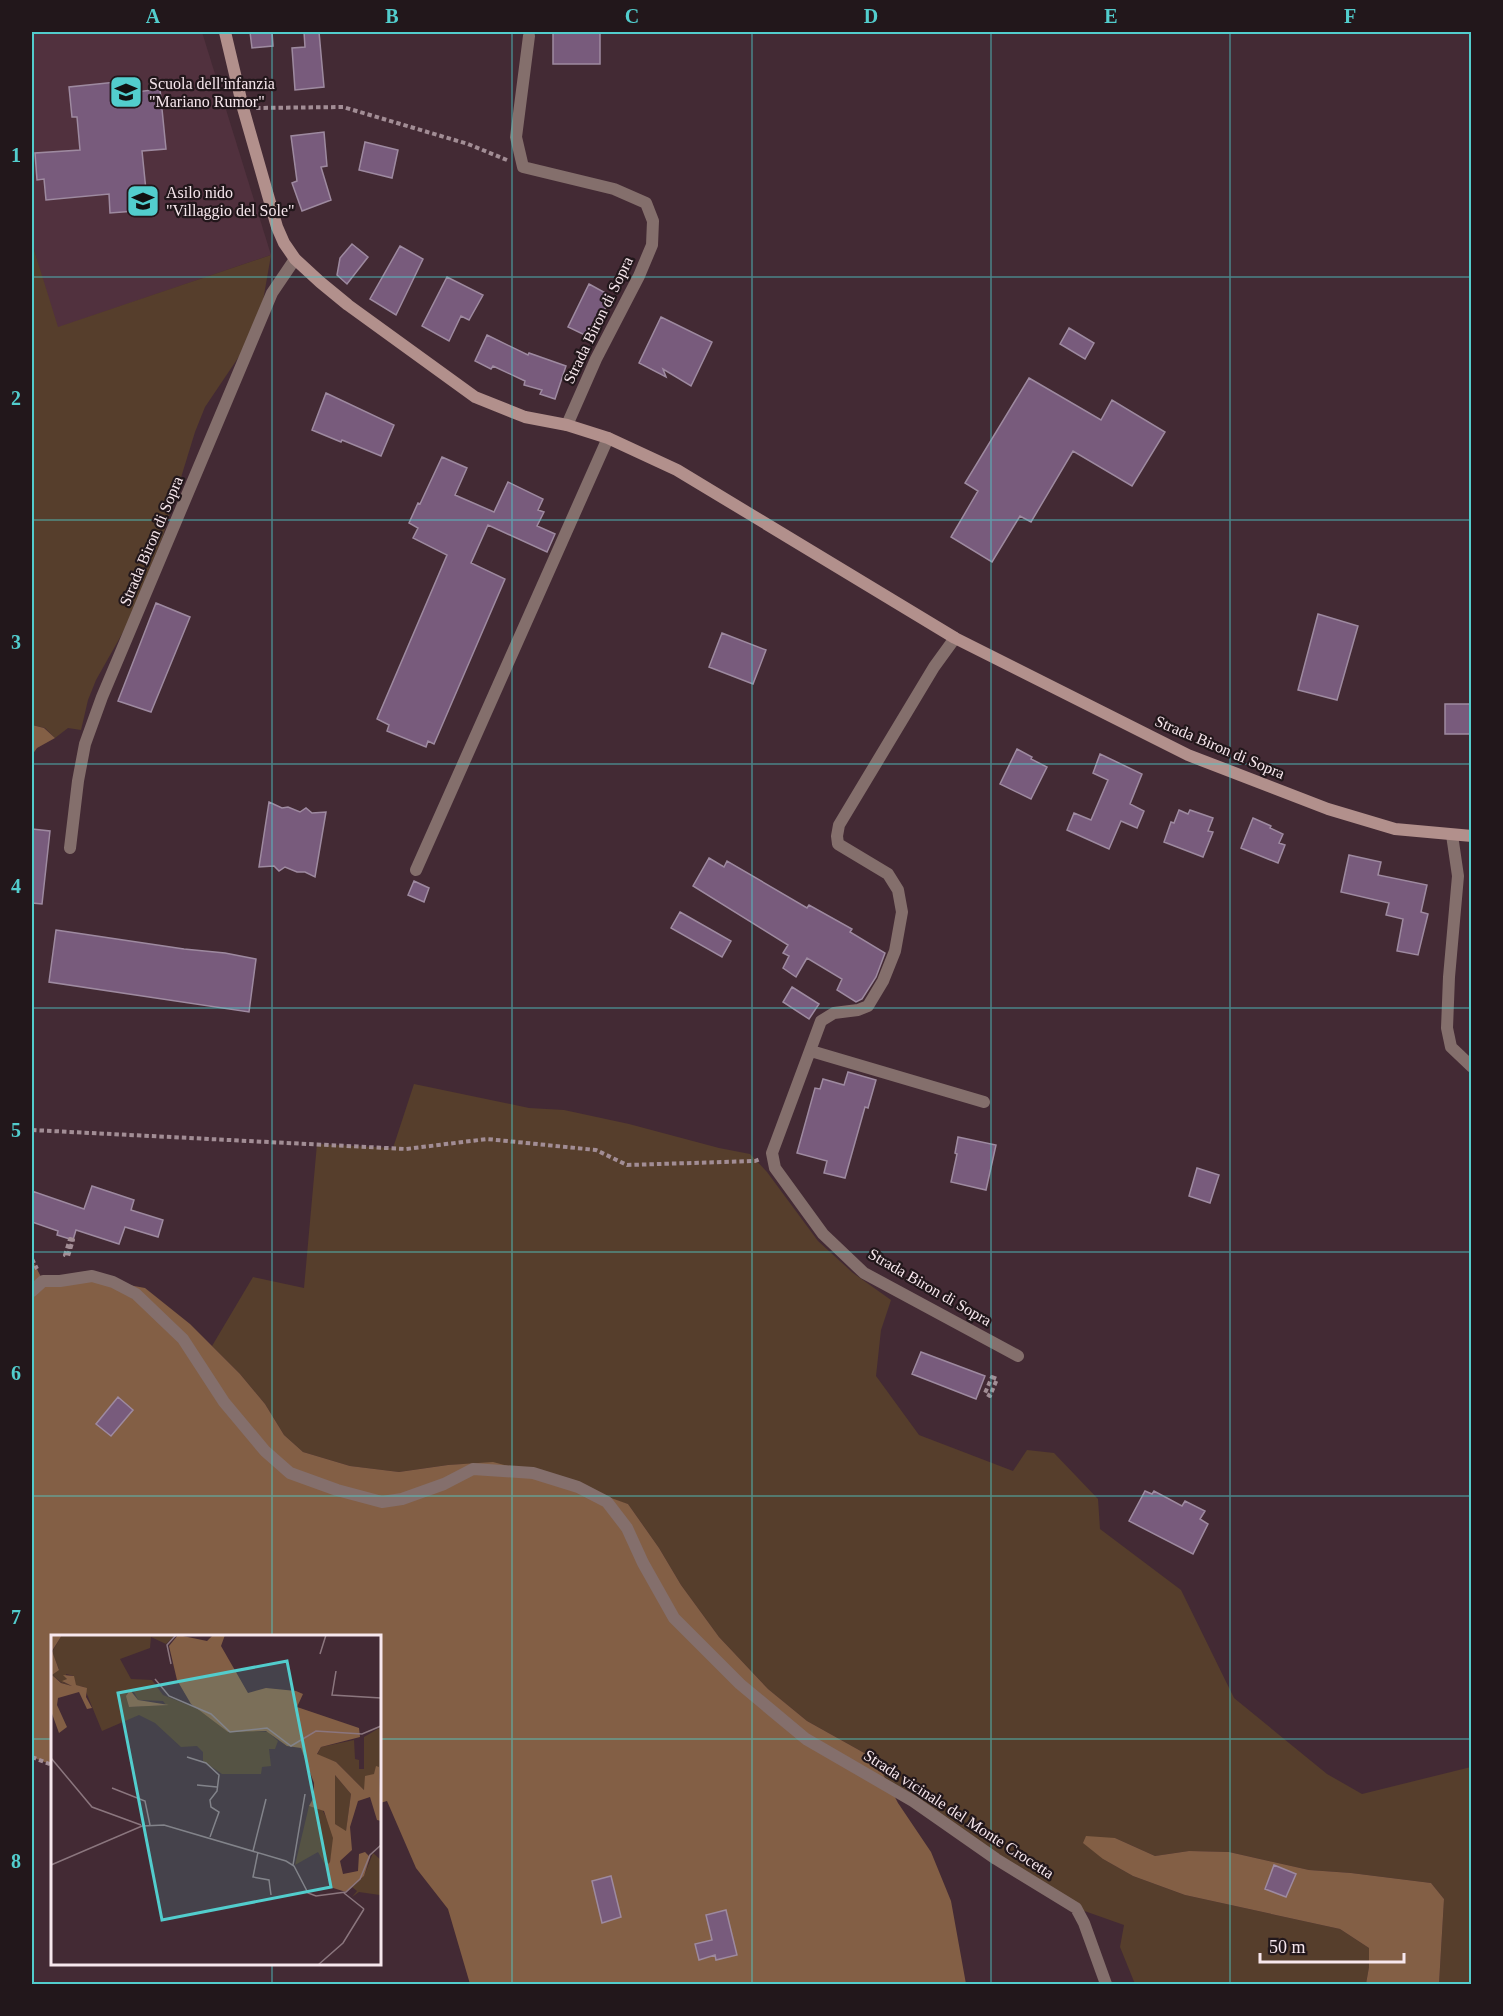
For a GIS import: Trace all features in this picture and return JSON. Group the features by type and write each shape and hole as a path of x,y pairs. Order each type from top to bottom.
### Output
{"street":[{"name":"Strada Biron di Sopra","path":"225,32 243,108 277,227 284,243 295,259 348,305 475,397 525,417 567,425 608,438 687,475 955,638 1188,755 1328,809 1395,829 1472,836"},
{"path":"523,167 516,137 529,36"},
{"name":"Strada Biron di Sopra","path":"523,167 614,189 646,203 653,221 652,244 639,276 596,359 567,425"},
{"name":"Strada Biron di Sopra","path":"70,848 85,744 102,698 272,293 295,259"},
{"path":"416,870 608,438"},
{"path":"772,1153 792,1093 811,1051 821,1021 834,1013 858,1010 868,1006 883,981 895,951 902,912 898,890 888,874 838,844 839,825 934,667 955,638"},
{"path":"1452,835 1458,876 1447,1028 1451,1047 1472,1067"},
{"path":"811,1051 984,1102"},
{"name":"Strada Biron di Sopra","path":"772,1153 775,1168 823,1233 864,1273 1018,1356"},
{"name":"Strada vicinale del Monte Crocetta","path":"32,1291 43,1281 92,1276 113,1282 136,1294 183,1339 224,1402 265,1451 290,1473 337,1490 382,1502 402,1499 434,1488 473,1469 533,1473 578,1486 607,1502 627,1528 643,1563 674,1618 740,1684 806,1739 913,1801 996,1859 1076,1908 1084,1923 1106,1984"}],"path":[{"path":"243,108 343,107 468,144 523,167"},
{"path":"32,1130 406,1149 487,1139 597,1150 627,1165 755,1161 772,1153"},
{"path":"992,1377 997,1379 990,1396 984,1394 992,1377"},
{"path":"32,1757 51,1765"}],"shaded area":[{"path":"32,32 202,32 271,255 57,328 32,243"},
{"path":"32,243 58,327 271,255 263,301 240,355 205,407 163,536 127,625 96,680 88,700 81,730 68,728 55,738 45,728 32,725"},
{"path":"32,725 44,728 55,738 37,748 32,755"},
{"path":"414,1084 529,1108 564,1110 750,1154 767,1172 818,1241 853,1273 891,1300 881,1330 876,1376 919,1435 1013,1471 1027,1450 1054,1453 1098,1499 1100,1529 1181,1590 1234,1698 1327,1774 1362,1794 1471,1767 1471,1984 1439,1984 1444,1899 1431,1883 1309,1870 1229,1852 1189,1851 1155,1856 1115,1838 1103,1859 1133,1876 1185,1895 1340,1929 1369,1948 1366,1984 1135,1984 1120,1947 1124,1925 1076,1908 879,1780 875,1759 807,1721 768,1689 719,1637 681,1585 659,1548 628,1504 493,1463 448,1465 399,1472 350,1466 303,1452 284,1435 265,1404 212,1346 253,1277 304,1288 317,1144 393,1148"},
{"path":"32,1259 43,1281 107,1281 145,1288 190,1324 240,1374 265,1404 284,1435 303,1452 350,1466 399,1472 493,1462 563,1481 628,1504 659,1548 681,1585 719,1637 768,1689 807,1721 875,1759 898,1803 931,1852 951,1901 966,1984 470,1984 448,1909 416,1868 387,1801 381,1803 381,1635 51,1635 51,1765 32,1757"},
{"path":"1086,1836 1115,1838 1155,1856 1189,1851 1229,1852 1309,1870 1431,1883 1444,1899 1439,1984 1366,1984 1369,1948 1340,1929 1185,1895 1133,1876 1103,1859 1083,1843"}],"building":[{"path":"250,32 272,32 273,46 252,48"},
{"path":"304,32 319,32 324,87 295,90 292,48 305,47"},
{"path":"553,32 600,32 600,64 553,64"},
{"path":"126,81 128,93 160,89 166,149 142,151 148,210 110,213 109,194 46,200 44,179 37,180 35,153 80,150 77,117 72,117 69,87"},
{"path":"324,132 327,166 321,167 331,200 302,211 292,183 297,181 291,136"},
{"path":"365,142 398,150 392,178 359,170"},
{"path":"352,244 368,257 347,284 337,275 340,258"},
{"path":"400,246 423,259 396,315 370,299"},
{"path":"447,277 483,295 469,320 461,316 449,341 422,326"},
{"path":"589,284 611,296 591,338 568,327"},
{"path":"661,317 712,342 691,386 663,369 666,377 639,363"},
{"path":"1069,328 1094,343 1085,359 1060,344"},
{"path":"487,335 528,355 529,353 566,366 555,399 540,394 542,390 524,385 525,381 493,366 491,369 475,361"},
{"path":"1029,378 1101,420 1112,400 1165,432 1132,486 1073,451 1031,522 1020,516 992,562 951,537 978,491 965,483"},
{"path":"326,393 394,425 381,456 312,430"},
{"path":"442,457 467,468 455,495 494,512 508,482 543,499 538,510 544,512 537,526 555,534 547,552 488,525 471,563 505,579 434,744 428,741 426,747 387,731 389,725 377,719 447,555 413,538 418,528 409,523"},
{"path":"156,603 190,617 151,712 118,701"},
{"path":"1318,614 1358,626 1337,700 1298,690"},
{"path":"722,633 766,650 753,684 709,667"},
{"path":"1445,704 1472,704 1472,734 1445,734"},
{"path":"1017,749 1047,767 1031,799 1000,784"},
{"path":"1100,754 1142,774 1130,804 1144,811 1137,828 1121,821 1109,849 1067,830 1074,813 1091,820 1108,780 1093,773"},
{"path":"269,802 300,812 306,808 312,813 326,812 315,877 285,867 279,871 274,866 259,867"},
{"path":"1179,810 1188,814 1190,810 1213,818 1208,831 1213,832 1203,857 1164,842 1171,822 1174,823"},
{"path":"1253,818 1283,834 1279,843 1285,845 1278,863 1241,848"},
{"path":"32,829 50,831 42,904 32,903"},
{"path":"1349,855 1381,862 1378,875 1427,885 1421,912 1428,914 1418,955 1397,951 1403,919 1386,915 1389,903 1341,892"},
{"path":"709,858 724,867 727,861 807,908 809,905 852,929 850,932 885,953 876,977 862,999 856,1002 837,990 842,979 807,958 796,977 783,968 789,956 783,953 788,945 693,886"},
{"path":"414,881 429,888 424,902 408,895"},
{"path":"680,912 731,941 722,957 671,928"},
{"path":"56,930 256,959 249,1012 49,982"},
{"path":"792,987 819,1004 809,1019 783,1002"},
{"path":"848,1072 876,1080 868,1108 865,1107 845,1178 824,1173 827,1161 797,1153 815,1088 820,1089 823,1079 844,1085"},
{"path":"958,1137 996,1145 986,1190 951,1182"},
{"path":"1197,1168 1219,1175 1210,1203 1189,1196"},
{"path":"92,1186 134,1200 131,1210 163,1220 158,1237 125,1227 119,1244 76,1230 73,1240 57,1235 58,1231 32,1222 32,1191 84,1209"},
{"path":"921,1352 985,1376 976,1399 912,1374"},
{"path":"118,1397 133,1410 111,1436 96,1424"},
{"path":"1145,1491 1152,1494 1154,1491 1182,1506 1185,1501 1205,1511 1200,1519 1208,1524 1193,1554 1129,1521"},
{"path":"1274,1865 1296,1874 1286,1897 1265,1889"},
{"path":"611,1876 621,1917 602,1923 592,1881"},
{"path":"726,1910 737,1955 716,1960 715,1955 699,1960 695,1944 712,1940 706,1915"}],"place":[{"name":"Scuola dell'infanzia \"Mariano Rumor\"","path":"126,92"},
{"name":"Asilo nido \"Villaggio del Sole\"","path":"143,201"}]}
